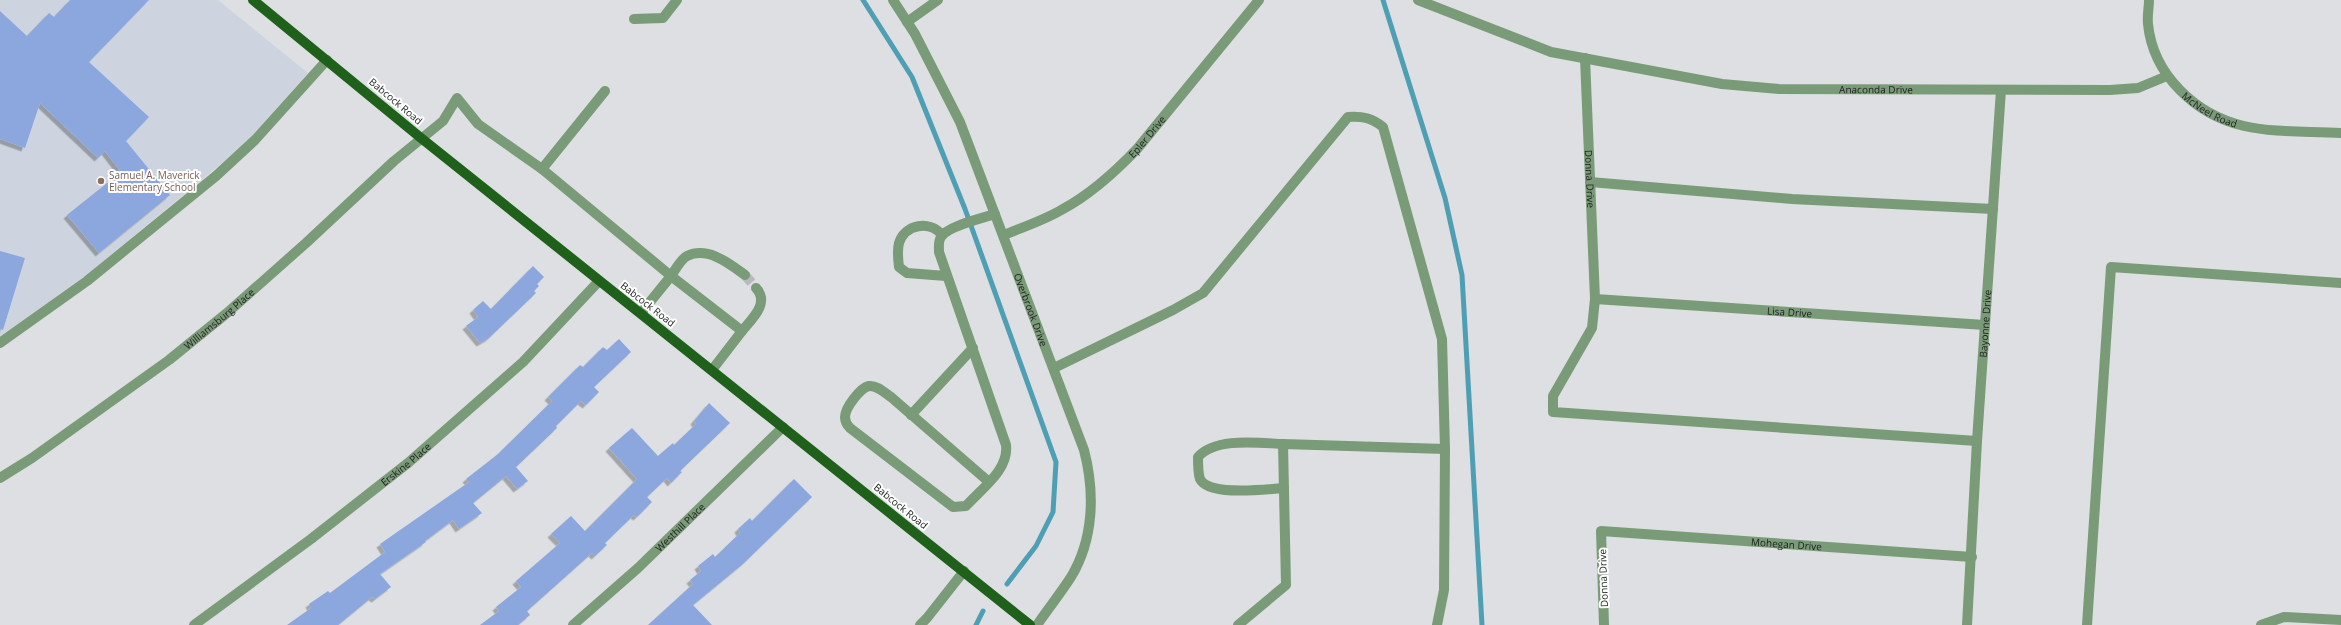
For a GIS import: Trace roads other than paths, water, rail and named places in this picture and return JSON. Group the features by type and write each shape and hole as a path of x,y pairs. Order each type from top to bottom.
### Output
{"main road":[{"name":"Babcock Road","path":"253,0 421,138 1030,625"}],"street":[{"path":"634,19 664,18 677,0"},
{"name":"Overbrook Drive","path":"893,0 907,22 960,122 1054,368 1088,467 1091,485 1090,520 1084,549 1071,576 1037,625"},
{"path":"907,22 938,0"},
{"name":"Epler Drive","path":"1004,235 1063,210 1090,192 1114,172 1137,149 1259,0"},
{"name":"Anaconda Drive","path":"1418,0 1551,52 1722,84 1779,89 2110,90 2138,88 2167,76"},
{"name":"McNeel Road","path":"2149,0 2148,24 2153,48 2167,76 2190,100 2215,116 2242,126 2341,133"},
{"name":"Donna Drive","path":"1585,58 1595,299 1592,328 1553,396 1553,412 1977,441"},
{"path":"0,343 87,281 216,176 255,140 327,60"},
{"name":"Bayonne Drive","path":"1967,625 1984,325 2001,90"},
{"path":"605,91 542,169 671,276 742,331"},
{"name":"Williamsburg Place","path":"0,478 32,458 169,360 306,243 421,138 443,121 457,98 478,124 542,169"},
{"path":"1054,368 1173,310 1203,293 1348,117 1361,116 1374,119 1384,127 1442,339 1445,449 1444,590 1437,625"},
{"path":"1590,182 1792,199 1993,209"},
{"path":"988,482 891,397 876,387 869,386 861,390 846,412 845,417 850,428 953,507 966,506 1004,465 1007,455 1006,445 973,348 946,276 939,252 939,239 946,232 996,214"},
{"path":"946,232 924,225 912,228 904,234 899,243 898,257 899,267 907,273 946,276"},
{"path":"641,313 686,257 698,254 721,258 745,275"},
{"path":"2087,625 2111,267 2341,283"},
{"name":"Erskine Place","path":"194,625 311,539 408,463 523,362 599,281"},
{"path":"712,370 757,312 762,302 761,294 756,288"},
{"name":"Lisa Drive","path":"1595,299 1984,325"},
{"path":"911,415 973,348"},
{"name":"Westhill Place","path":"573,625 638,568 783,427"},
{"path":"1284,488 1216,490 1205,485 1200,479 1198,458 1204,451 1215,445 1283,444 1445,449"},
{"path":"1238,625 1286,584 1283,444"},
{"name":"Donna Drive","path":"1601,531 1604,625"},
{"name":"Mohegan Drive","path":"1601,531 1972,557"},
{"path":"924,623 964,571"},
{"path":"2260,625 2284,617 2341,620"}],"waterway":[{"path":"863,0 912,77 965,209 1056,462 1053,512 1036,546 1007,584"},
{"path":"1383,0 1445,198 1462,275 1482,625"},
{"path":"976,625 983,611"}],"tunnel":[{"path":"745,275 756,288"}],"place":[{"name":"Samuel A. Maverick Elementary School","path":"101,181"}]}
